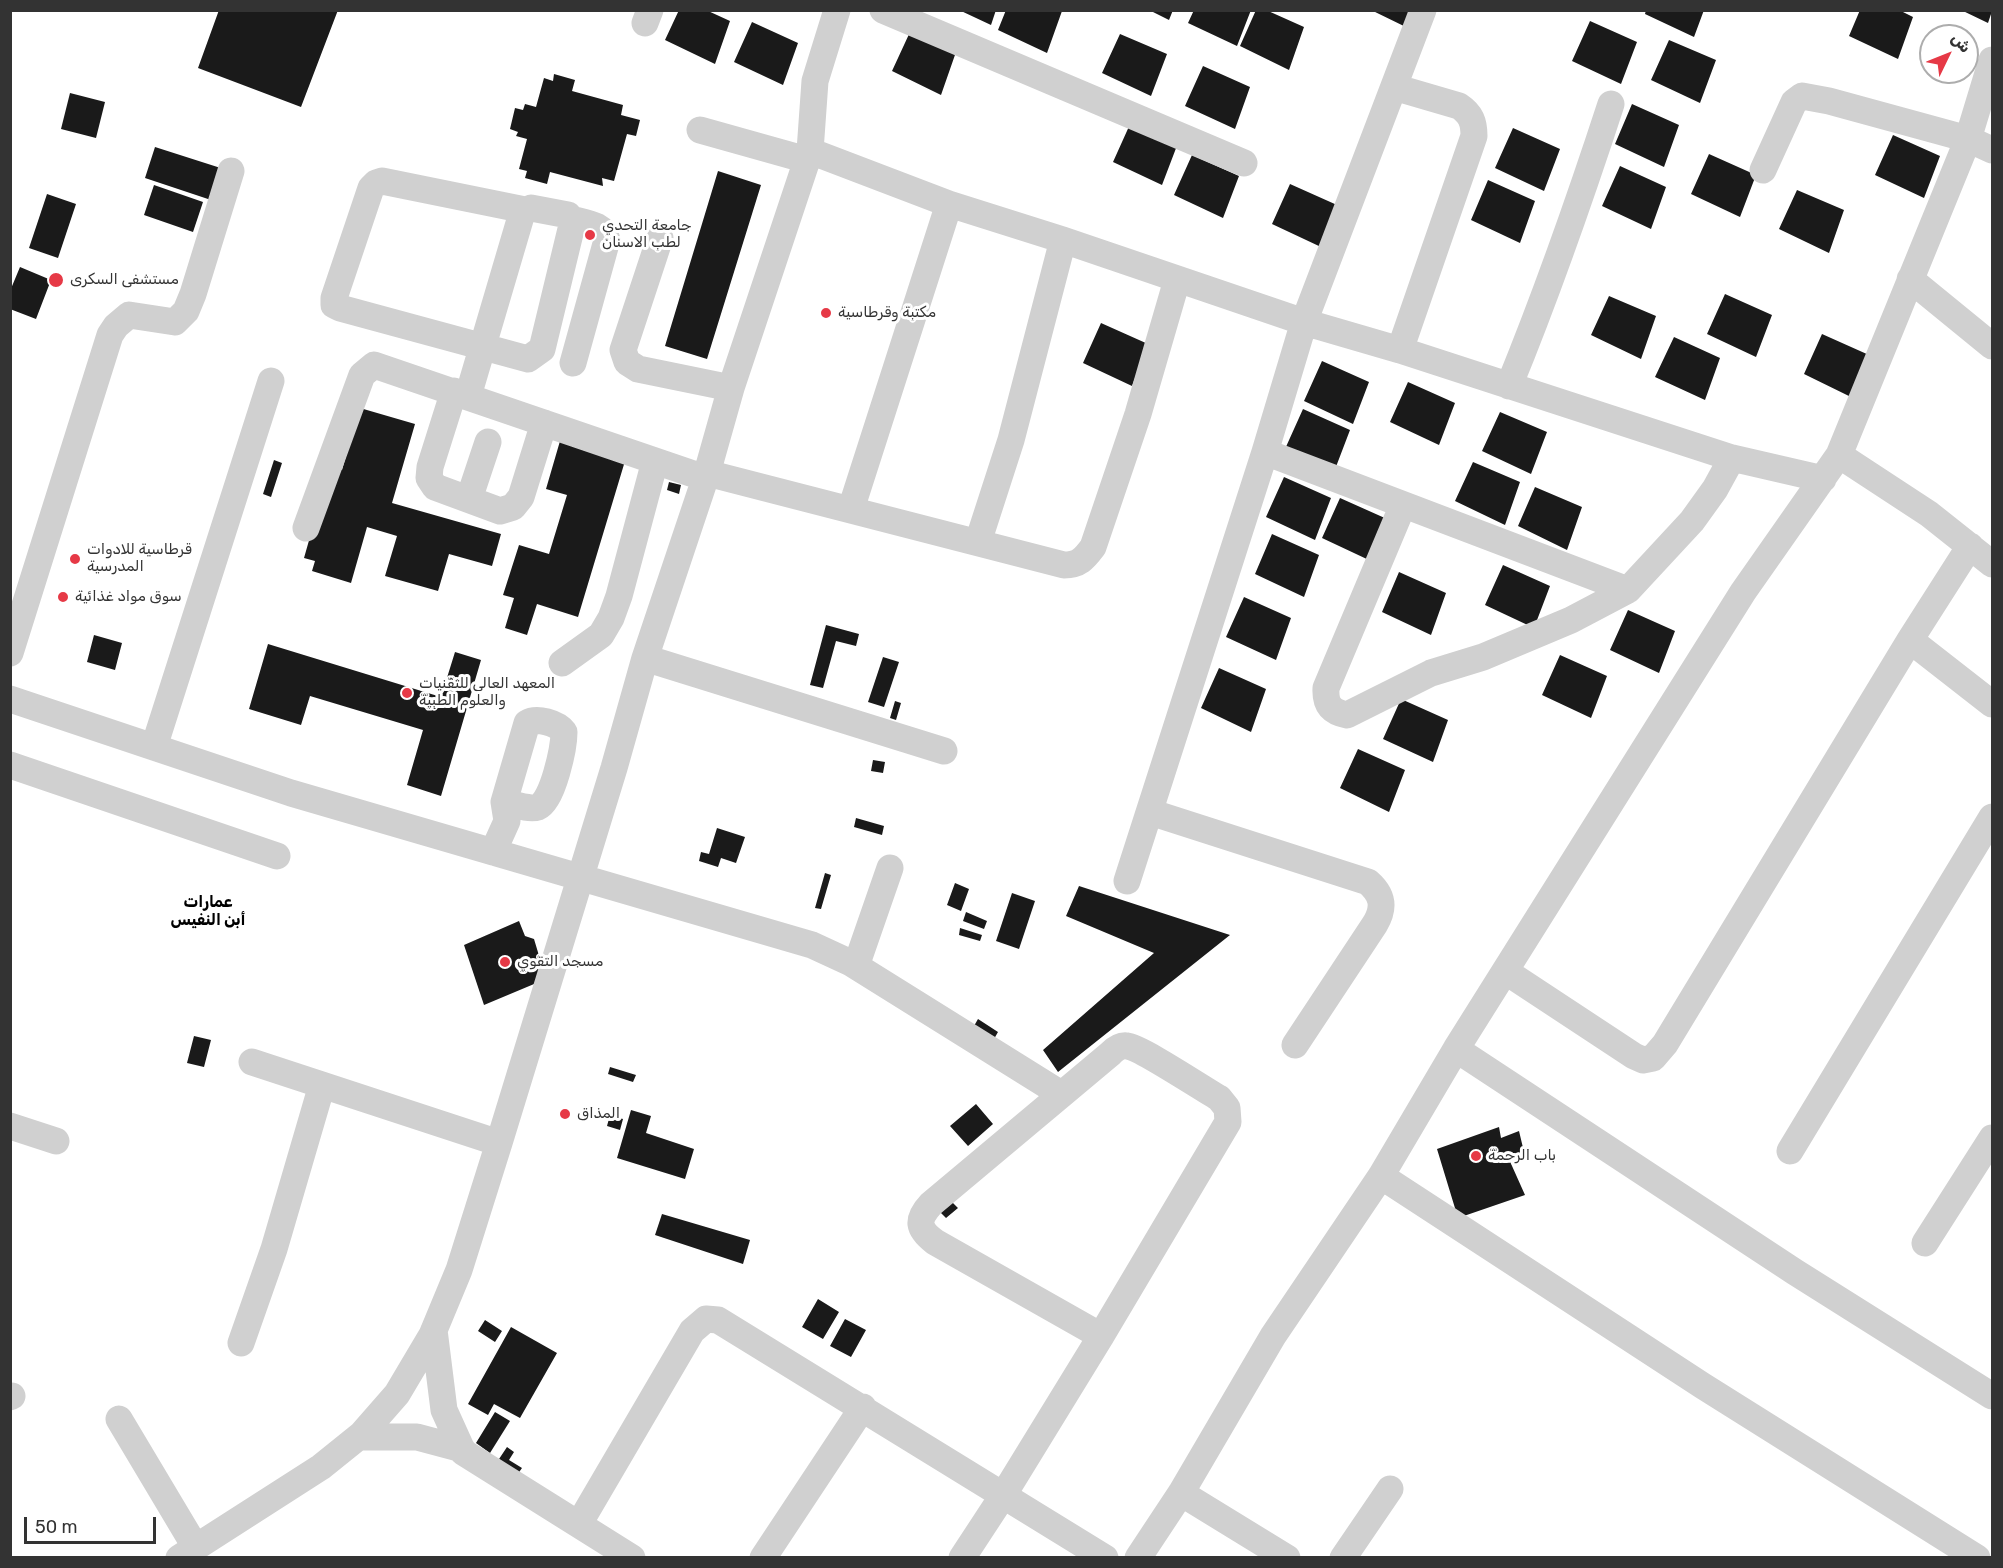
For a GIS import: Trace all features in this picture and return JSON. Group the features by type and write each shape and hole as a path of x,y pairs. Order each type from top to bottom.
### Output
{"street":[{"path":"119,1419 187,1552 321,1467 359,1437 397,1394 434,1330 459,1270 500,1143 645,658 808,156 815,81 837,10"},
{"path":"883,10 1244,163"},
{"path":"1127,881 1265,452 1304,322 1423,10"},
{"path":"1138,1557 1180,1493 1274,1336 1381,1176 1456,1050 1743,592 1839,455 1968,140 1992,60"},
{"path":"1394,87 1459,106 1467,111 1474,126 1474,136 1400,350"},
{"path":"1763,170 1794,102 1802,96 1829,101 1968,140 1992,150"},
{"path":"1509,386 1547,291 1611,104"},
{"path":"700,130 808,156 1304,322 1400,350 1732,458 1823,479"},
{"path":"10,653 110,335 122,319 129,315 175,322 186,311 231,171"},
{"path":"571,219 572,225 542,349 528,358 334,305 334,298 371,189 376,183 382,181 525,210 531,208 568,215 571,219 600,227 606,234 607,240 573,363"},
{"path":"850,509 949,204"},
{"path":"525,210 522,213 483,346 430,467 429,478 435,487 500,511 513,507 521,497 544,423"},
{"path":"660,238 623,350 627,362 638,369 731,388"},
{"path":"978,542 1011,440 1063,240"},
{"path":"1910,279 1992,346"},
{"path":"306,528 362,375 374,365 655,461 1064,565 1075,565 1093,546 1138,414 1177,280"},
{"path":"154,747 271,381"},
{"path":"469,500 488,442"},
{"path":"1265,452 1628,590"},
{"path":"1839,455 1920,507 1992,564"},
{"path":"1403,505 1326,688 1325,698 1329,707 1337,713 1347,715 1431,674 1483,657 1571,620 1628,590 1692,521 1715,489 1732,458"},
{"path":"562,663 601,634 611,618 655,461"},
{"path":"1505,971 1634,1056 1642,1060 1656,1056 1910,640 1970,546"},
{"path":"1910,640 1992,704"},
{"path":"645,658 944,751"},
{"path":"10,699 291,793 812,945 856,966 1061,1094"},
{"path":"10,765 277,856"},
{"path":"493,852 507,821 504,802"},
{"path":"1150,812 1368,882 1380,897 1383,907 1375,924 1295,1045"},
{"path":"1790,1151 1992,817"},
{"path":"856,966 890,868"},
{"path":"962,1557 1004,1494 1101,1336 1225,1128 1228,1112 1225,1104 1219,1098 1140,1051 1125,1045 1119,1047 1061,1094 931,1204 923,1213 921,1226 926,1236 935,1242 1101,1336"},
{"path":"1456,1050 1795,1272 1992,1396"},
{"path":"252,1062 500,1143"},
{"path":"241,1343 273,1249 322,1085"},
{"path":"10,1126 56,1141"},
{"path":"1925,1243 1992,1138"},
{"path":"1381,1176 1713,1392 1977,1557"},
{"path":"579,1524 692,1331 706,1319 718,1320 727,1324 1105,1557"},
{"path":"434,1330 444,1410 463,1452 632,1557"},
{"path":"763,1557 863,1407"},
{"path":"359,1437 417,1437 462,1449"},
{"path":"1344,1557 1390,1489"},
{"path":"1180,1493 1287,1557"}],"building":[{"path":"219,10 338,10 301,107 198,68"},
{"path":"679,10 706,10 730,21 715,64 665,40"},
{"path":"959,10 996,10 991,25"},
{"path":"1006,10 1062,11 1047,53 998,30"},
{"path":"1149,10 1173,10 1169,20"},
{"path":"1194,10 1251,10 1237,46 1188,23"},
{"path":"1256,10 1266,10 1304,27 1289,70 1240,46"},
{"path":"1371,10 1420,10 1412,30"},
{"path":"1646,10 1704,10 1694,37 1645,14"},
{"path":"1860,10 1899,10 1913,17 1898,59 1849,36"},
{"path":"1961,10 1992,10 1992,11 1988,23"},
{"path":"1590,21 1637,42 1621,84 1572,61"},
{"path":"752,22 798,43 783,85 734,62"},
{"path":"910,32 956,52 941,95 892,71"},
{"path":"1120,34 1167,54 1151,96 1102,73"},
{"path":"1669,40 1716,60 1700,103 1651,80"},
{"path":"1203,66 1250,87 1235,129 1185,106"},
{"path":"554,74 575,80 572,91 623,105 621,115 640,120 636,136 627,134 614,181 602,178 603,186 550,172 547,184 525,178 527,171 519,169 527,139 516,136 518,132 510,129 515,108 523,110 525,104 536,107 544,78 553,81"},
{"path":"70,93 105,102 96,138 61,129"},
{"path":"1632,104 1679,125 1664,167 1615,144"},
{"path":"1131,122 1178,143 1162,185 1113,162"},
{"path":"1513,128 1560,149 1544,191 1495,168"},
{"path":"1893,135 1940,156 1924,198 1875,175"},
{"path":"155,147 230,171 220,203 145,178"},
{"path":"1709,154 1756,175 1740,217 1691,194"},
{"path":"1192,155 1239,176 1223,218 1174,195"},
{"path":"1620,166 1666,187 1651,229 1602,206"},
{"path":"718,171 761,185 707,359 665,346"},
{"path":"1488,180 1535,201 1520,243 1471,220"},
{"path":"1290,184 1337,205 1321,247 1272,224"},
{"path":"154,185 203,202 193,232 144,215"},
{"path":"1797,190 1844,210 1829,253 1779,229"},
{"path":"47,194 76,204 58,258 29,248"},
{"path":"20,267 51,280 36,319 10,309 10,291"},
{"path":"1725,294 1772,315 1756,357 1707,334"},
{"path":"1609,296 1656,316 1641,359 1591,335"},
{"path":"1101,323 1148,344 1132,386 1083,363"},
{"path":"1822,334 1869,355 1853,398 1804,374"},
{"path":"1674,337 1720,358 1705,400 1655,377"},
{"path":"1322,361 1369,382 1353,424 1304,401"},
{"path":"1408,382 1455,403 1439,445 1390,422"},
{"path":"360,408 415,424 392,503 501,534 492,566 449,554 438,591 385,576 397,536 367,527 351,583 312,571 315,561 304,558 331,463 342,470"},
{"path":"1303,409 1350,430 1334,472 1285,449"},
{"path":"1500,412 1547,432 1531,474 1482,451"},
{"path":"560,441 625,461 578,617 537,604 527,635 505,628 514,598 503,595 519,545 549,554 567,495 546,489"},
{"path":"274,460 282,463 271,497 263,494"},
{"path":"1473,462 1520,482 1505,525 1455,501"},
{"path":"1284,477 1331,498 1315,540 1266,517"},
{"path":"669,482 681,485 679,494 667,490"},
{"path":"1535,487 1582,507 1567,550 1518,526"},
{"path":"1340,498 1387,519 1371,561 1322,538"},
{"path":"1272,534 1319,555 1304,597 1255,574"},
{"path":"1503,565 1550,586 1534,628 1485,605"},
{"path":"1399,572 1446,593 1431,635 1382,612"},
{"path":"1244,597 1291,618 1276,660 1226,637"},
{"path":"1628,610 1675,631 1659,673 1610,650"},
{"path":"826,625 859,634 856,646 836,641 823,688 810,685"},
{"path":"94,635 122,643 115,670 87,662"},
{"path":"268,644 441,697 455,652 481,660 441,796 407,785 423,730 310,696 301,725 249,709"},
{"path":"1560,655 1607,676 1591,718 1542,695"},
{"path":"883,657 899,662 884,707 868,702"},
{"path":"1219,668 1266,689 1251,732 1201,708"},
{"path":"1401,699 1448,720 1433,762 1383,739"},
{"path":"895,701 901,703 896,720 890,718"},
{"path":"1358,749 1405,770 1389,812 1340,788"},
{"path":"873,760 885,762 883,773 871,771"},
{"path":"856,818 884,826 882,835 854,827"},
{"path":"717,828 745,837 736,863 721,858 718,867 699,861 701,852 709,854"},
{"path":"825,873 831,875 821,909 815,908"},
{"path":"955,883 969,889 961,911 947,905"},
{"path":"1079,886 1230,935 1058,1072 1043,1050 1154,953 1066,916"},
{"path":"1012,893 1035,901 1019,949 996,941"},
{"path":"966,912 987,921 984,929 963,921"},
{"name":"مسجد التقوي","path":"519,921 525,936 534,939 546,979 484,1005 464,945"},
{"path":"960,928 982,935 980,941 959,935"},
{"path":"978,1019 998,1032 994,1039 974,1026"},
{"path":"194,1036 211,1040 204,1067 187,1063"},
{"path":"610,1067 636,1075 633,1082 608,1074"},
{"path":"976,1104 993,1124 968,1146 950,1126"},
{"path":"631,1110 651,1116 646,1133 694,1149 685,1179 617,1158"},
{"path":"610,1115 623,1119 620,1130 607,1126"},
{"path":"1499,1127 1501,1138 1519,1131 1524,1152 1508,1157 1525,1195 1458,1218 1437,1149"},
{"path":"949,1199 958,1208 946,1218 938,1210"},
{"path":"662,1214 750,1240 743,1264 655,1235"},
{"path":"818,1299 839,1312 823,1339 802,1327"},
{"path":"845,1319 866,1330 851,1357 830,1346"},
{"path":"485,1320 502,1331 495,1342 478,1331"},
{"path":"511,1327 557,1353 520,1418 494,1404 488,1415 468,1404"},
{"path":"495,1412 510,1421 490,1453 476,1443"},
{"path":"507,1447 514,1452 509,1460 522,1468 515,1478 495,1465"}],"place":[{"name":"جامعة التحدي لطب الاسنان","path":"590,235"},
{"name":"مستشفى السكرى","path":"56,280"},
{"name":"مكتبة وقرطاسية","path":"826,313"},
{"name":"قرطاسية للادوات المدرسية","path":"75,559"},
{"name":"سوق مواد غذائية","path":"63,597"},
{"name":"المعهد العالي للتقنيات والعلوم الطبية","path":"407,693"},
{"name":"مسجد التقوي","path":"505,962"},
{"name":"المذاق","path":"565,1114"},
{"name":"باب الرحمة","path":"1476,1156"}],"district":[{"name":"عمارات أبن النفيس","path":"208,911"}]}
